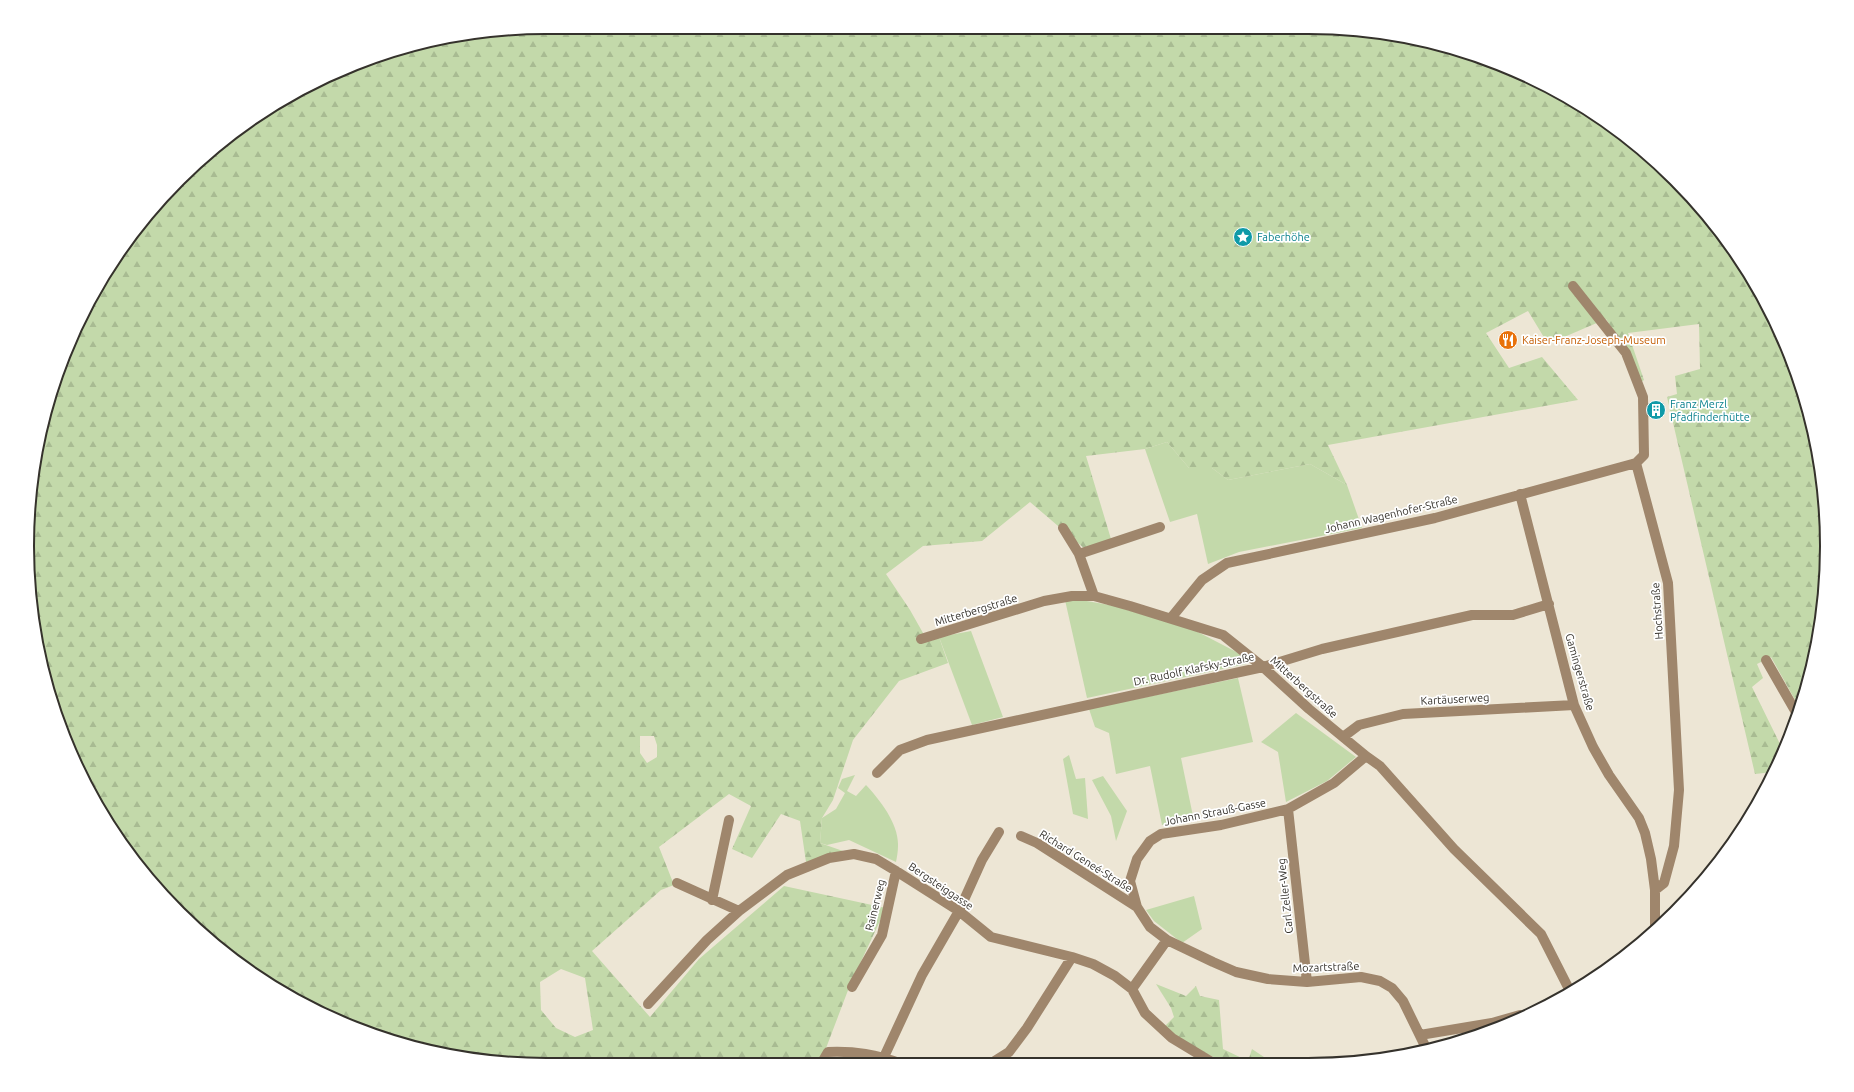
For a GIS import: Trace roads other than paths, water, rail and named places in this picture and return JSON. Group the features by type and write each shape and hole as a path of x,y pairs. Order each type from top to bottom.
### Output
{"street":[{"path":"1573,286 1626,353 1643,397 1644,455 1636,463"},
{"name":"Johann Wagenhofer-Straße","path":"1171,618 1202,580 1227,563 1435,518 1636,463"},
{"name":"Hochstraße","path":"1636,463 1668,583 1679,790 1674,846 1664,883 1655,890"},
{"name":"Gamingerstraße","path":"1520,494 1574,705 1593,747 1609,775 1639,818 1645,833 1651,859 1655,890"},
{"path":"1079,554 1160,527"},
{"path":"1064,528 1079,554 1094,596"},
{"name":"Mitterbergstraße","path":"921,639 1044,601 1072,596 1094,596 1171,618 1223,635 1263,667 1309,709 1380,766 1454,850 1541,934 1568,987"},
{"name":"Dr. Rudolf Klafsky-Straße","path":"877,773 900,750 927,740 1263,667 1322,649 1472,615 1513,615 1549,604"},
{"path":"1766,660 1794,708"},
{"name":"Kartäuserweg","path":"1343,737 1359,725 1403,714 1574,705"},
{"name":"Johann Strauß-Gasse","path":"1137,907 1130,881 1138,859 1150,841 1161,834 1221,825 1288,809 1334,784 1366,756"},
{"name":"Carl Zeller-Weg","path":"1288,809 1307,982"},
{"path":"712,900 729,820"},
{"path":"824,1058 828,1052 850,1051 884,1057 922,975 959,911 982,860 998,832"},
{"name":"Richard Geneé-Straße","path":"1021,836 1037,843 1137,907"},
{"name":"Bergsteiggasse","path":"648,1004 707,940 739,911 787,875 828,858 854,854 876,859 896,871 959,911 991,937 1072,957 1093,964 1115,976 1132,989 1145,1013 1172,1038 1205,1058"},
{"name":"Rainerweg","path":"852,987 882,935 896,871"},
{"path":"677,883 739,911"},
{"path":"1655,890 1656,922"},
{"name":"Mozartstraße","path":"1137,907 1150,927 1167,940 1236,972 1268,979 1307,982 1361,977 1380,981 1392,988 1403,1001 1424,1045"},
{"path":"1132,989 1167,940"},
{"path":"1000,1058 1009,1052 1018,1040 1072,957"},
{"path":"1420,1035 1498,1021"}],"place":[{"name":"Faberhöhe","path":"1243,237"},
{"name":"Kaiser-Franz-Joseph-Museum","path":"1508,340"},
{"name":"Franz Merzl Pfadfinderhütte","path":"1656,410"}]}
